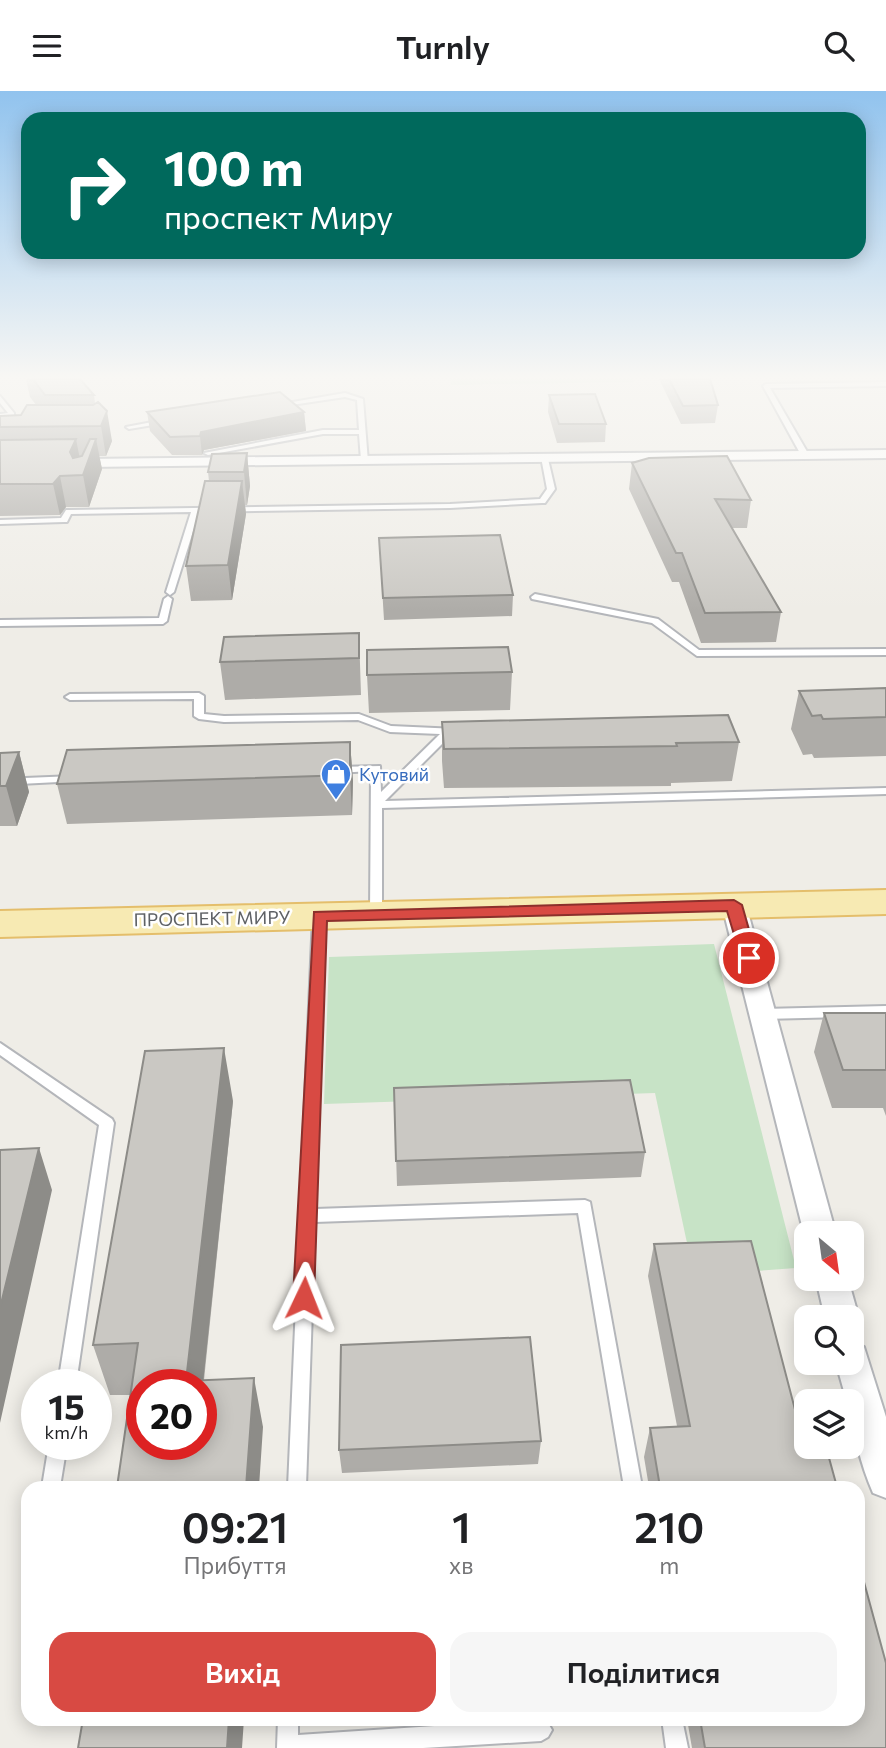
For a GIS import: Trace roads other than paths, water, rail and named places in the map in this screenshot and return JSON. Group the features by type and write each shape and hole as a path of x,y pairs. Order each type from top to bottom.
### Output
{"main road":[{"name":"ПРОСПЕКТ МИРУ","path":"0,924 886,902"}],"street":[{"path":"0,464 89,468 365,460 718,456"},
{"path":"734,905 817,1221"},
{"path":"857,1375 886,1480"}],"lane":[{"path":"0,522 64,520 69,512 438,506 542,501 551,489 544,459"},
{"path":"0,623 163,621 196,509"},
{"path":"535,597 655,621 697,653 886,652"},
{"path":"70,697 199,696 198,716 224,719 359,717 390,729 462,730"},
{"path":"375,805 449,731"},
{"path":"320,770 376,768 376,915"},
{"path":"0,782 83,779"},
{"path":"375,805 886,791"},
{"path":"297,1481 319,916"},
{"path":"763,1014 886,1011"},
{"path":"0,1048 107,1123 69,1369"},
{"path":"307,1216 585,1206 632,1481"},
{"path":"52,1481 55,1460"},
{"path":"288,1726 287,1746 541,1730"},
{"path":"673,1726 677,1748"}],"place":[{"name":"Кутовий","path":"336,801"}]}
